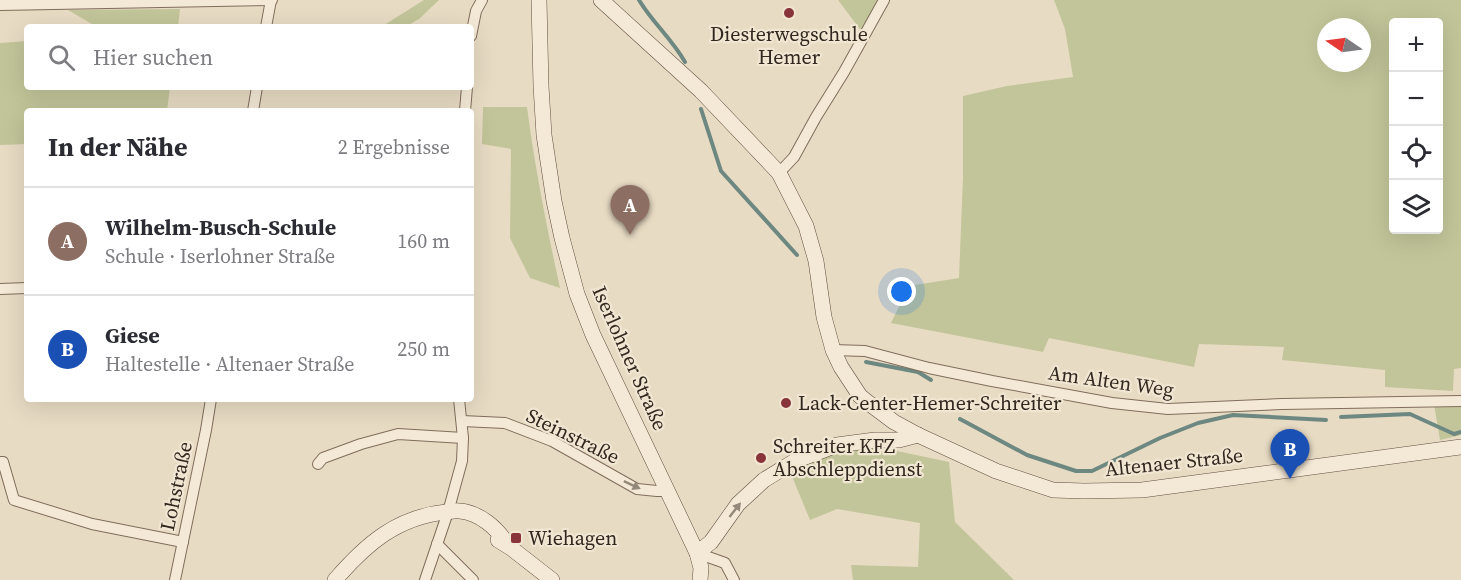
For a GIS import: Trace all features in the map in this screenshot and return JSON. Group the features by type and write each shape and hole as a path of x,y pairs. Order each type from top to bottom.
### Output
{"main road":[{"name":"Iserlohner Straße","path":"539,0 544,135 554,201 577,294 593,335 697,553 701,568 700,580"},
{"name":"Altenaer Straße","path":"601,0 701,92 779,173 806,226 816,261 824,317 833,350 841,367 860,396 894,422 918,435 996,471 1053,489 1084,491 1142,490 1461,447"},
{"path":"697,553 711,542 738,504 764,480 795,461 837,445 874,440 899,440 918,435"},
{"path":"335,580 362,551 392,528 417,517 448,512 507,544 552,580"}],"street":[{"path":"0,5 271,0 267,24"},
{"path":"474,24 482,0"},
{"path":"779,173 794,157 884,0"},
{"path":"254,108 256,90"},
{"path":"465,108 467,90"},
{"path":"0,289 24,288"},
{"name":"Am Alten Weg","path":"833,350 865,351 929,368 993,381 1112,403 1168,409 1282,404 1461,401"},
{"name":"Lohstraße","path":"175,580 210,402"},
{"path":"425,580 462,461 463,438 459,402"},
{"name":"Steinstraße","path":"462,421 505,423 552,441 638,489 667,491"},
{"path":"318,464 323,458 398,434 463,438"},
{"path":"0,462 3,462 14,500 92,524 183,542"},
{"path":"437,544 463,574 473,580"},
{"path":"697,553 725,563 734,580"}],"green space":[{"path":"424,0 439,0 410,24 386,24"},
{"path":"838,0 881,0 863,33"},
{"path":"1054,0 1461,0 1461,368 1454,369 1453,391 1385,387 1385,370 1282,360 1284,347 1199,344 1194,367 1049,338 1043,352 891,323 909,286 959,278 963,96 1007,86 1073,77 1065,29"},
{"path":"180,9 178,24 92,24 68,10"},
{"path":"24,41 24,90 170,90 167,108 24,108 24,144 0,145 0,43"},
{"path":"483,107 527,107 560,288 530,278 510,238 511,149 482,144"},
{"path":"1434,404 1461,405 1461,435 1440,440"},
{"path":"878,447 949,462 955,522 1014,580 853,580 851,565 918,567 920,523 837,509 810,520 789,469 839,450"}],"waterway":[{"path":"639,0 685,62"},
{"path":"701,109 721,171 797,255"},
{"path":"866,362 918,372 931,380"},
{"path":"1341,417 1410,414 1454,434 1461,432"},
{"path":"960,419 1027,455 1076,471 1092,471 1160,438 1198,423 1233,415 1326,420"}],"place":[{"name":"Diesterwegschule Hemer","path":"789,13"},
{"name":"Wilhelm-Busch-Schule","path":"630,235"},
{"name":"Lack-Center-Hemer-Schreiter","path":"786,403"},
{"name":"Schreiter KFZ Abschleppdienst","path":"761,458"},
{"name":"Giese","path":"1290,479"},
{"name":"Wiehagen","path":"516,538"}]}
